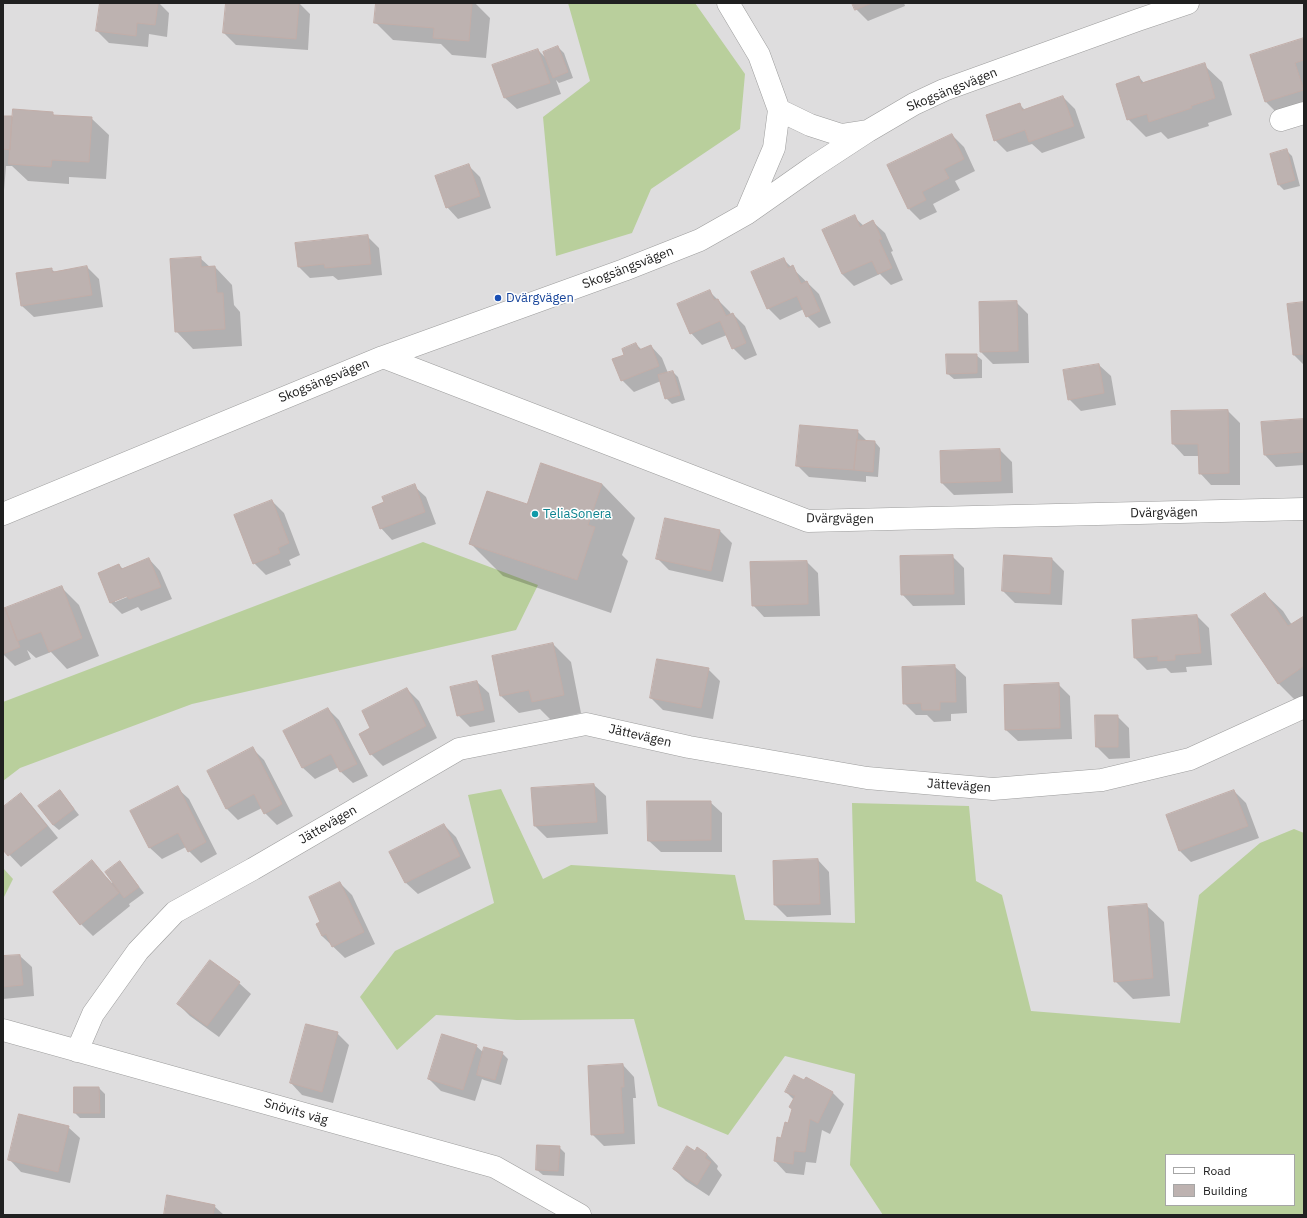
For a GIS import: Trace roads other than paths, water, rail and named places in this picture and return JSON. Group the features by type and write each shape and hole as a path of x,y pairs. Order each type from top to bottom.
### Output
{"street":[{"path":"728,3 759,55 779,110 774,148 746,214"},
{"name":"Skogsängsvägen","path":"3,514 383,357 631,268 700,240 746,214 813,167 868,131 914,104 944,90 1188,3"},
{"path":"779,110 810,125 841,135 868,131"},
{"path":"1281,120 1304,113"},
{"name":"Dvärgvägen","path":"383,357 808,521 1304,509"},
{"name":"Jättevägen","path":"77,1051 94,1014 133,957 175,912 253,869 459,749 586,724 689,747 867,778 993,789 1102,780 1190,760 1304,707"},
{"name":"Snövits väg","path":"3,1030 495,1167 580,1215"}],"place":[{"name":"Dvärgvägen","path":"498,298"},
{"name":"TeliaSonera","path":"535,514"}]}
